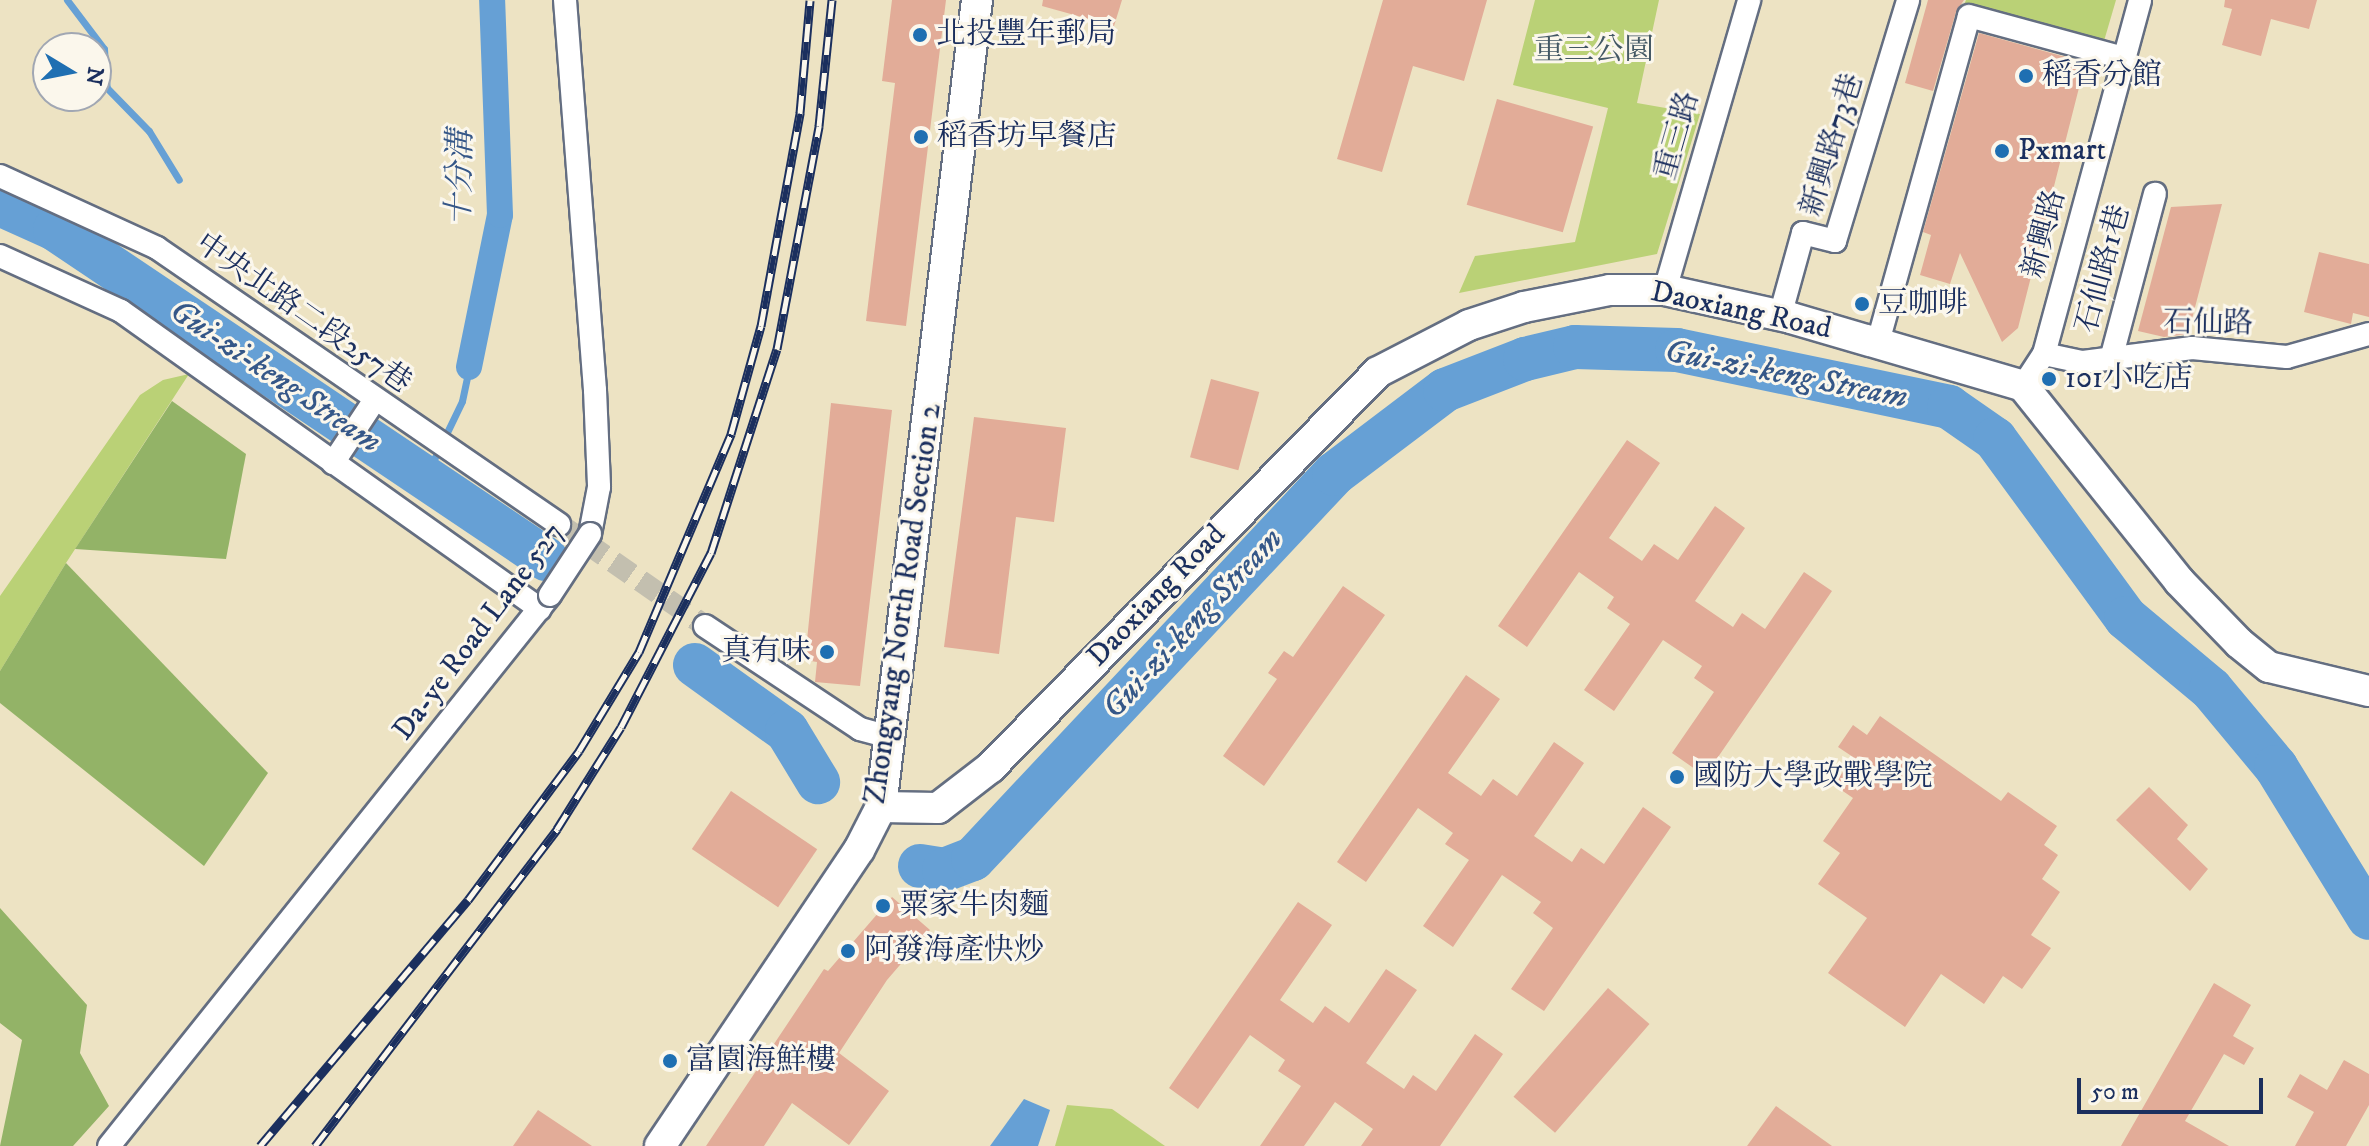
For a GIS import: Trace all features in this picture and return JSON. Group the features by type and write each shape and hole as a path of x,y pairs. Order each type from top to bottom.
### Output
{"street":[{"name":"Da-ye Road Lane 527","path":"109,1146 545,602 590,534 599,487 595,390 565,0"},
{"name":"Zhongyang North Road Section 2","path":"660,1146 859,850 881,807 893,738 977,0"},
{"name":"重三路","path":"1665,290 1749,0"},
{"name":"新興路73巷","path":"1780,316 1803,233 1835,241 1908,0"},
{"name":"新興路","path":"2023,386 2044,354 2140,0"},
{"path":"1878,342 1969,16 2124,58"},
{"name":"中央北路二段257巷","path":"0,176 157,248 374,401 559,524"},
{"name":"石仙路1巷","path":"2111,359 2155,194"},
{"path":"0,256 121,311 333,463 545,602"},
{"name":"Daoxiang Road","path":"881,807 938,808 990,768 1378,372 1430,341 1524,307 1610,290 1665,290 1878,342 2023,386"},
{"name":"石仙路","path":"2044,354 2083,362 2192,348 2287,357 2369,334"},
{"path":"2023,386 2179,581 2239,643 2269,667 2367,696"},
{"path":"333,463 374,401"},
{"path":"705,626 860,729 893,738"}],"green space":[{"name":"重三公園","path":"1535,0 1659,0 1637,103 1700,114 1657,254 1459,293 1475,256 1575,242 1608,108 1513,85"},
{"path":"1966,0 2116,0 2104,41 1964,5"},
{"path":"189,374 0,671 0,596 140,395 163,380"},
{"path":"172,401 246,454 226,559 75,549"},
{"path":"66,563 268,773 204,866 0,703 0,671"},
{"path":"0,908 87,1005 80,1053 109,1106 73,1146 0,1146 22,1040 0,1023"},
{"path":"1067,1105 1112,1109 1165,1146 1055,1146"}],"water":[{"path":"1024,1099 1050,1110 1038,1146 990,1146"}],"building":[{"path":"892,0 946,0 906,326 866,321 895,83 882,81"},
{"path":"1043,0 1122,0 1114,26 1042,6"},
{"path":"1383,0 1487,0 1464,81 1413,66 1382,172 1337,159"},
{"path":"1928,0 1964,0 1956,12 1933,91 1905,83"},
{"path":"2225,0 2317,0 2309,29 2271,19 2261,56 2222,45 2232,9 2224,7"},
{"name":"Pxmart","path":"1979,33 2080,61 2083,72 2018,328 2002,342 1960,253 1950,284 1920,275 1931,235 1923,232"},
{"path":"1497,99 1593,127 1563,232 1467,205"},
{"path":"2222,204 2188,334 2164,337 2138,331 2171,207"},
{"path":"2319,252 2369,264 2369,317 2353,313 2351,324 2304,312"},
{"path":"1211,379 1259,392 1238,470 1190,457"},
{"path":"831,403 892,410 860,686 815,682 817,662 805,660"},
{"path":"974,417 1066,428 1054,522 1016,517 999,654 944,647"},
{"path":"1627,440 1660,463 1609,538 1642,561 1654,544 1678,560 1715,506 1745,528 1695,601 1733,627 1742,613 1765,629 1804,572 1832,591 1705,776 1672,753 1714,692 1694,678 1702,666 1663,640 1614,711 1584,690 1630,624 1607,608 1614,597 1579,572 1527,647 1498,626"},
{"path":"1343,586 1385,615 1264,786 1223,756 1277,679 1268,673 1284,651 1293,657"},
{"path":"1466,675 1500,699 1448,773 1481,796 1493,779 1517,796 1554,742 1584,763 1534,836 1572,862 1581,848 1604,864 1643,807 1671,827 1544,1011 1511,989 1553,928 1533,913 1541,902 1502,875 1453,947 1423,926 1469,860 1445,844 1453,833 1418,808 1366,882 1337,862"},
{"path":"1880,716 2001,801 2008,792 2057,826 2044,845 2058,855 2042,879 2060,892 2031,935 2051,948 2022,989 2003,976 1984,1004 1941,974 1905,1027 1828,973 1867,918 1818,884 1840,853 1823,841 1853,798 1834,785 1853,757 1838,747 1853,725 1867,735"},
{"path":"2149,787 2188,825 2177,839 2208,869 2190,891 2116,820"},
{"path":"731,791 817,849 778,907 692,849"},
{"path":"892,897 930,930 887,980 839,1053 889,1091 849,1145 792,1103 764,1146 706,1146 824,969 828,971"},
{"path":"1298,902 1332,925 1280,1000 1313,1023 1325,1006 1349,1023 1386,969 1417,990 1366,1063 1404,1089 1413,1075 1436,1091 1475,1034 1503,1054 1440,1146 1361,1146 1373,1129 1335,1102 1304,1146 1260,1146 1301,1086 1278,1071 1285,1060 1250,1035 1198,1109 1169,1088"},
{"path":"2214,983 2251,1005 2233,1036 2254,1048 2244,1065 2224,1054 2185,1121 2229,1146 2121,1146"},
{"path":"1608,988 1650,1024 1555,1133 1514,1097"},
{"path":"2344,1060 2369,1074 2369,1105 2346,1146 2295,1146 2314,1112 2287,1097 2300,1074 2327,1090"},
{"path":"1776,1106 1832,1146 1747,1146"},
{"path":"538,1110 592,1146 513,1146"}],"waterway":[{"path":"67,0 104,49 107,88 149,131 179,180"},
{"name":"十分溝","path":"469,367 500,215 492,0"},
{"name":"Gui-zi-keng Stream","path":"0,204 55,229 546,559"},
{"path":"1680,339 1682,351"},
{"name":"Gui-zi-keng Stream","path":"920,866 944,870 973,859 1334,474 1445,390 1525,359 1575,347 1677,350 1949,407 1995,439 2126,618 2211,689 2276,767 2369,918"},
{"path":"425,478 462,401 469,367"},
{"name":"Gui-zi-keng Stream","path":"695,665 787,731 818,782"}],"tunnel":[{"path":"559,524 705,626"}],"railway":[{"path":"260,1146 468,900 579,751 639,652 731,434 761,326 800,113 810,0"},
{"path":"315,1146 557,829 621,727 711,553 777,349 819,126 832,0"}],"place":[{"name":"北投豐年郵局","path":"920,35"},
{"name":"稻香分館","path":"2026,76"},
{"name":"稻香坊早餐店","path":"921,137"},
{"name":"Pxmart","path":"2002,151"},
{"name":"豆咖啡","path":"1862,304"},
{"name":"101小吃店","path":"2049,379"},
{"name":"真有味","path":"827,652"},
{"name":"國防大學政戰學院","path":"1677,777"},
{"name":"粟家牛肉麵","path":"883,906"},
{"name":"阿發海產快炒","path":"848,951"},
{"name":"富園海鮮樓","path":"670,1061"}]}
